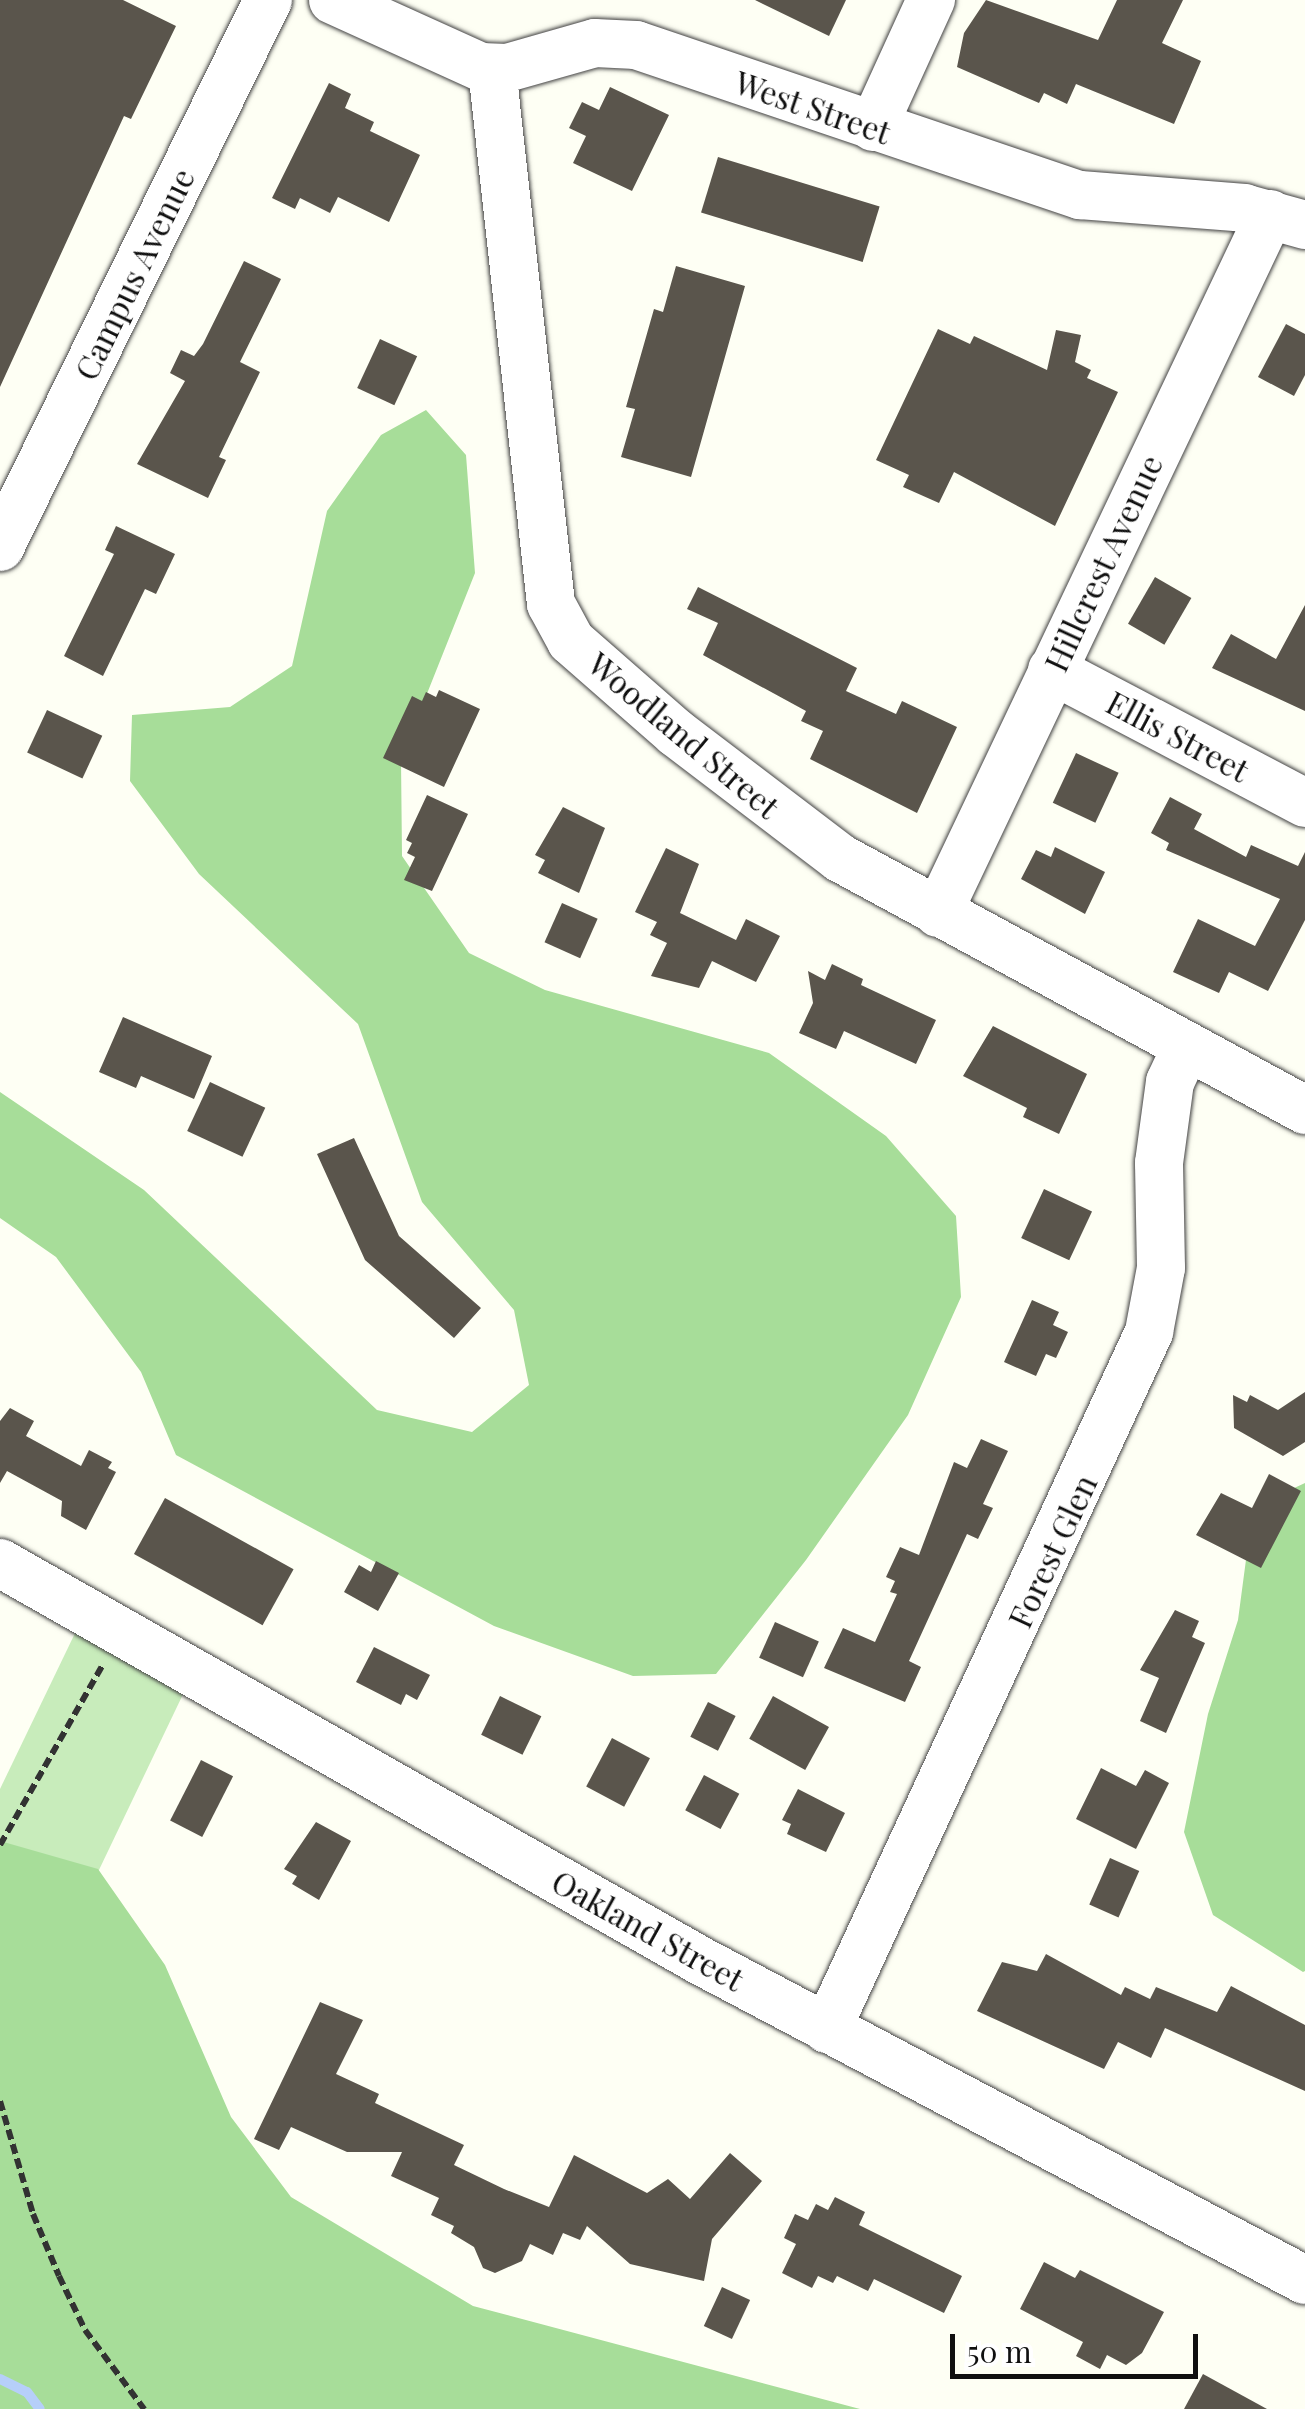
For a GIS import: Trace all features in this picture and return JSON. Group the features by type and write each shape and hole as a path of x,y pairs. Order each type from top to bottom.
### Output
{"street":[{"name":"Campus Avenue","path":"0,548 268,0"},
{"path":"333,0 492,69"},
{"path":"872,128 931,0"},
{"name":"West Street","path":"492,69 613,42 1080,195 1288,219"},
{"name":"Woodland Street","path":"492,69 558,622 676,733 780,816 938,913 1305,1110"},
{"name":"Hillcrest Avenue","path":"938,913 1052,670 1288,219"},
{"name":"Ellis Street","path":"1052,670 1305,803"},
{"name":"Forest Glen","path":"827,2029 1149,1332 1161,1268 1170,1082 1186,1048"},
{"name":"Oakland Street","path":"0,1563 827,2029 1305,2280"}],"path":[{"path":"0,1845 108,1656"},
{"path":"0,2101 32,2214 84,2330 144,2409"}],"green space":[{"path":"426,410 466,455 475,573 401,759 402,856 469,953 545,990 769,1053 886,1136 956,1216 961,1297 908,1415 806,1560 716,1674 633,1676 494,1626 176,1455 141,1372 56,1257 0,1218 0,1092 144,1190 377,1410 472,1432 529,1385 514,1310 422,1202 358,1024 199,874 130,781 132,715 230,707 292,666 327,511 381,435"},
{"path":"1305,1483 1303,1972 1213,1915 1184,1832 1208,1714 1238,1620 1253,1507"},
{"path":"78,1627 186,1688 76,1918 0,1881 0,1789"},
{"path":"0,1841 98,1869 165,1965 231,2117 291,2197 473,2306 860,2409 0,2409"}],"building":[{"path":"0,0 123,0 176,26 131,119 124,116 0,387"},
{"path":"755,0 846,0 829,36"},
{"path":"986,0 1098,40 1117,0 1183,0 1162,43 1201,61 1174,124 1076,84 1067,104 1044,93 1039,103 957,67 964,33"},
{"path":"329,83 351,94 345,108 374,122 370,131 420,155 389,222 338,197 330,213 300,198 295,209 272,198"},
{"path":"610,87 669,115 632,191 573,163 586,136 569,128 582,102 599,110"},
{"path":"718,157 880,206 863,262 701,212"},
{"path":"244,261 281,279 240,362 260,372 219,457 226,460 208,498 137,464 185,381 170,373 181,350 194,356 203,344"},
{"path":"676,266 745,286 691,477 621,457 635,409 626,407 654,309 663,312"},
{"path":"1286,324 1305,334 1305,375 1294,396 1258,377"},
{"path":"938,329 970,344 974,336 1047,370 1056,330 1081,335 1075,362 1091,370 1087,378 1118,392 1055,526 954,472 939,503 903,487 909,475 876,460"},
{"path":"380,339 417,356 394,405 357,388"},
{"path":"116,526 175,554 156,594 145,589 103,676 64,656 114,554 105,550"},
{"path":"1155,577 1191,598 1164,645 1128,624"},
{"path":"698,587 857,668 846,691 896,714 902,701 957,727 917,813 810,759 823,731 801,721 806,711 703,655 718,623 687,609"},
{"path":"1305,605 1305,711 1212,668 1231,634 1276,659"},
{"path":"439,690 480,709 444,787 383,758 412,696 422,701 426,692 436,697"},
{"path":"47,710 102,736 82,778 27,753"},
{"path":"1076,753 1119,773 1095,823 1053,803"},
{"path":"427,795 468,814 432,891 404,880 415,857 407,853 412,843 406,840"},
{"path":"1170,797 1202,814 1194,829 1246,857 1251,845 1298,866 1305,852 1305,920 1268,991 1229,972 1219,993 1173,972 1198,919 1255,946 1280,899 1166,850 1169,843 1151,833"},
{"path":"563,807 605,828 579,893 538,873 545,860 535,855"},
{"path":"1055,847 1105,872 1085,914 1021,879 1036,850 1051,857"},
{"path":"666,848 699,864 680,913 736,940 746,919 780,936 756,982 712,961 699,988 651,976 667,943 650,935 657,922 635,912"},
{"path":"562,903 598,919 580,958 545,942"},
{"path":"832,964 863,979 861,985 936,1020 916,1064 844,1031 836,1049 799,1033 813,1003 808,971 825,980"},
{"path":"123,1017 212,1056 194,1099 141,1076 136,1088 99,1072"},
{"path":"993,1026 1087,1074 1059,1134 1023,1117 1027,1108 963,1076"},
{"path":"210,1082 265,1108 242,1157 187,1131"},
{"path":"354,1138 399,1236 481,1308 454,1338 365,1260 317,1154"},
{"path":"1044,1189 1092,1211 1069,1260 1021,1238"},
{"path":"1032,1300 1059,1312 1053,1325 1068,1332 1056,1358 1046,1354 1036,1376 1004,1362"},
{"path":"1305,1392 1305,1442 1283,1456 1234,1428 1233,1395 1247,1402 1250,1395 1278,1410"},
{"path":"10,1408 34,1421 26,1436 81,1466 89,1450 112,1462 108,1468 116,1472 86,1530 61,1516 62,1501 7,1471 0,1483 0,1421"},
{"path":"981,1439 1008,1451 983,1504 993,1508 978,1539 967,1534 909,1661 921,1667 905,1702 824,1668 843,1628 875,1642 897,1594 890,1592 895,1581 886,1577 900,1547 919,1555 954,1462 967,1468"},
{"path":"1269,1474 1301,1491 1261,1568 1196,1535 1221,1493 1252,1508"},
{"path":"165,1498 294,1569 263,1625 134,1554"},
{"path":"376,1561 399,1573 378,1611 344,1592 359,1565 371,1572"},
{"path":"1175,1610 1199,1621 1192,1637 1205,1643 1166,1733 1140,1721 1159,1678 1140,1670"},
{"path":"775,1622 819,1642 803,1677 759,1658"},
{"path":"374,1647 430,1675 417,1700 406,1694 401,1705 356,1682"},
{"path":"500,1696 541,1716 522,1755 481,1735"},
{"path":"773,1696 829,1727 805,1770 749,1739"},
{"path":"708,1702 736,1716 718,1751 690,1737"},
{"path":"612,1738 650,1758 624,1807 586,1787"},
{"path":"201,1760 233,1776 202,1837 170,1821"},
{"path":"1101,1768 1136,1786 1145,1770 1169,1783 1136,1849 1076,1819"},
{"path":"704,1775 739,1794 721,1829 685,1810"},
{"path":"798,1789 845,1813 826,1852 787,1834 791,1824 782,1820"},
{"path":"316,1822 351,1841 319,1900 292,1884 297,1876 284,1869"},
{"path":"1110,1858 1139,1871 1118,1918 1089,1905"},
{"path":"1046,1954 1121,1995 1125,1987 1150,1999 1156,1987 1217,2012 1231,1986 1305,2025 1305,2091 1165,2028 1151,2058 1118,2042 1104,2069 977,2011 1002,1962 1037,1971"},
{"path":"320,2002 363,2020 336,2074 379,2094 375,2103 464,2145 454,2165 504,2189 549,2207 574,2155 647,2193 668,2179 690,2199 730,2153 762,2181 712,2239 704,2281 630,2264 587,2226 580,2240 563,2233 553,2255 530,2244 522,2261 495,2273 483,2268 474,2247 451,2233 454,2226 431,2215 439,2198 391,2176 402,2152 347,2152 291,2127 279,2150 254,2139"},
{"path":"835,2197 865,2212 859,2225 962,2276 944,2313 874,2279 868,2291 837,2276 833,2283 818,2276 812,2288 782,2273 796,2244 784,2238 795,2214 808,2220 816,2204 828,2210"},
{"path":"1044,2262 1075,2278 1080,2270 1164,2312 1142,2353 1126,2365 1107,2355 1100,2369 1076,2356 1083,2342 1020,2309"},
{"path":"722,2287 750,2300 732,2339 704,2326"},
{"path":"1203,2374 1267,2409 1184,2409"}],"waterway":[{"path":"0,2379 27,2392 40,2409"}]}
